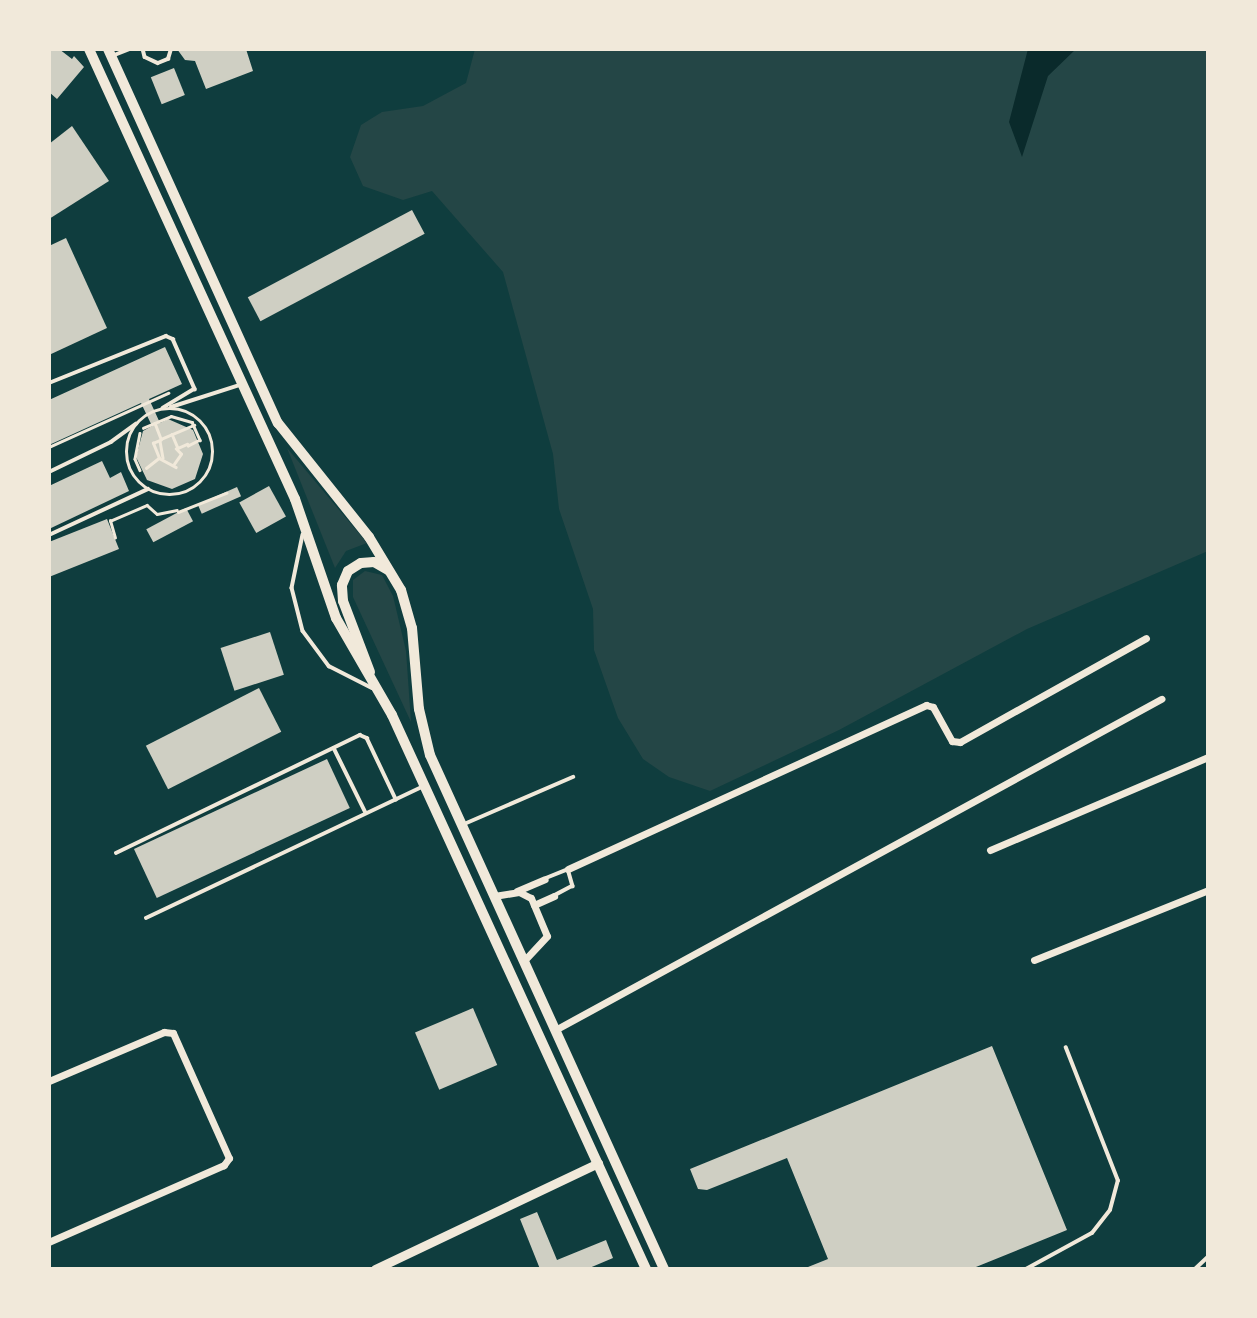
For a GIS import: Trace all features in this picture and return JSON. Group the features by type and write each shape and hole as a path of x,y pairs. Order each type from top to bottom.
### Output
{"main road":[{"path":"89,49 242,384 305,530 336,618 425,785 646,1269"},
{"path":"110,52 278,423 369,537 395,577 412,628 425,742 664,1269"},
{"path":"377,691 343,601 342,585 348,571 367,562 380,564 395,577"}],"street":[{"path":"568,869 926,705 933,707 952,741 960,742 1146,638"},
{"path":"555,1030 1161,699"},
{"path":"989,850 1208,757"},
{"path":"514,893 545,878"},
{"path":"1034,960 1208,890"},
{"path":"494,895 527,894 534,905 547,936 524,961"},
{"path":"534,905 554,896"},
{"path":"49,1081 164,1032 173,1033 180,1041 227,1161 49,1242"},
{"path":"375,1269 598,1163"}],"lane":[{"path":"110,52 129,49"},
{"path":"143,49 145,57 158,63 168,59 171,49"},
{"path":"49,383 166,336 173,339 195,388 159,411"},
{"path":"49,472 111,442 143,418 242,384"},
{"path":"143,418 128,440 127,458 133,474 148,489 168,494 188,490 204,477 212,458 210,438 201,422 177,410 159,411"},
{"path":"49,535 148,489"},
{"path":"305,530 292,588 303,631 329,666 377,691"},
{"path":"116,853 360,735 367,738 396,799"},
{"path":"334,748 366,813"},
{"path":"462,825 573,777"},
{"path":"146,918 425,785"},
{"path":"545,878 568,869 573,886 554,896"},
{"path":"1026,1269 1092,1233 1110,1210 1118,1181 1066,1048"},
{"path":"1195,1269 1208,1257"}],"path":[{"path":"49,447 177,389"},
{"path":"161,458 140,470 135,459 141,429 171,416 194,425 200,440 177,448"},
{"path":"155,423 161,458"},
{"path":"172,435 181,454 175,466 169,467 153,443 194,425"},
{"path":"115,538 110,521 147,505 157,514 177,511 226,493"}],"shaded area":[{"path":"475,49 1208,49 1208,551 1027,629 839,730 710,791 669,777 643,759 618,718 594,650 593,609 559,509 553,454 503,272 432,191 403,200 363,186 350,157 361,125 382,112 423,106 466,83"},
{"path":"1028,49 1076,49 1048,76 1022,157 1009,122"},
{"path":"287,448 367,543 346,551 335,568"},
{"path":"365,571 382,575 393,596 406,651 411,722 353,597 353,580"}],"building":[{"path":"49,49 59,49 72,59 74,56 84,67 57,99 49,92"},
{"path":"177,49 246,49 253,71 206,89 195,61 185,60"},
{"path":"174,68 185,95 162,104 151,77"},
{"path":"72,126 109,181 49,219 49,144"},
{"path":"412,210 425,234 260,321 248,297"},
{"path":"66,238 107,328 49,355 49,246"},
{"path":"165,347 182,384 149,399 160,423 168,419 193,430 203,454 195,479 172,489 147,480 136,457 143,431 152,426 141,403 49,445 49,400"},
{"path":"102,461 110,478 121,472 129,491 49,529 49,486"},
{"path":"269,486 286,517 256,533 239,502"},
{"path":"237,487 241,496 202,514 198,504"},
{"path":"186,508 193,521 153,542 146,529"},
{"path":"107,519 119,549 49,577 49,542"},
{"path":"270,632 284,675 234,691 221,648"},
{"path":"259,688 281,732 168,789 146,746"},
{"path":"327,759 350,808 157,898 134,849"},
{"path":"473,1008 497,1065 439,1090 415,1033"},
{"path":"992,1046 1067,1230 971,1269 803,1269 828,1259 787,1158 707,1190 698,1189 690,1169"},
{"path":"537,1212 557,1260 606,1240 613,1258 587,1269 540,1269 520,1219"}]}
